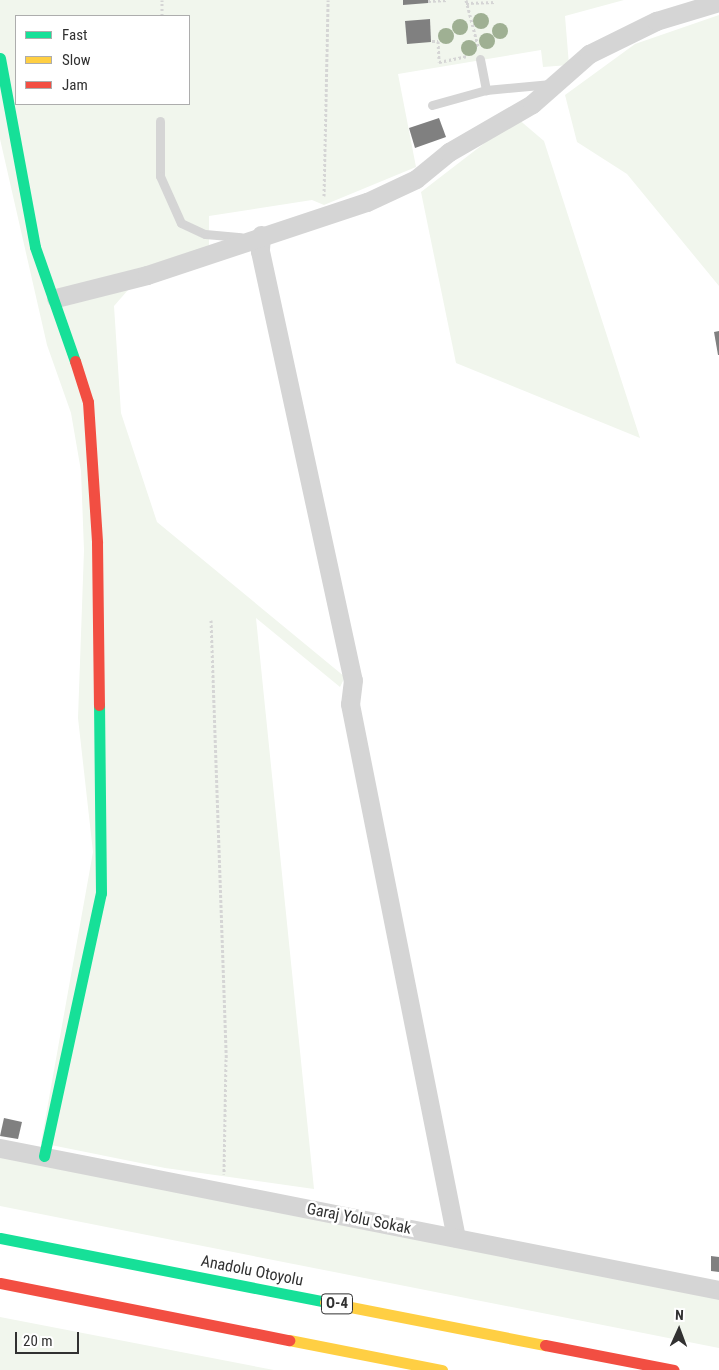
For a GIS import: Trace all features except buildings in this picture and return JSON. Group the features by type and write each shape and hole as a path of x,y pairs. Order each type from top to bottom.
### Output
{"main road":[{"path":"0,58 35,247 56,298 88,402 93,456 101,893 44,1156"},
{"name":"Anadolu Otoyolu","path":"0,1238 674,1370"},
{"path":"0,1283 442,1370"}],"street":[{"path":"56,298 147,275 261,235 332,213 416,179 449,152 561,84 589,54 656,20 719,2"},
{"path":"261,235 260,251 353,680 350,704 456,1238"},
{"name":"Garaj Yolu Sokak","path":"0,1148 719,1290"}],"lane":[{"path":"480,56 486,90"},
{"path":"432,105 486,90 561,84"},
{"path":"160,121 160,176 181,222 226,238 261,235"}],"path":[{"path":"162,0 162,15"},
{"path":"328,0 324,195 332,213"},
{"path":"428,1 448,0"},
{"path":"432,41 438,41 439,62 480,56 466,2 496,2"},
{"path":"211,620 226,1059 224,1192"}],"shaded area":[{"path":"0,0 624,0 565,16 569,65 543,67 541,50 398,74 416,167 324,205 312,200 209,216 209,262 128,290 114,306 121,413 157,522 345,677 340,687 256,618 314,1189 165,1168 41,1143 93,852 78,718 84,550 81,471 71,413 47,345 0,139"},
{"path":"719,15 719,286 627,174 577,142 565,95 635,44"},
{"path":"517,118 544,141 640,438 456,363 421,192"},
{"path":"0,1153 719,1294 719,1348 0,1206"},
{"path":"0,1317 274,1370 0,1370"}],"traffic: fast":[{"path":"0,58 35,247 75,361"},
{"path":"44,1156 101,893 99,705"},
{"path":"0,1238 325,1302"}],"traffic: slow":[{"path":"325,1302 545,1345"},
{"path":"289,1340 442,1370"}],"traffic: jam":[{"path":"75,361 88,402 97,543 99,705"},
{"path":"0,1283 289,1340"},
{"path":"545,1345 674,1370"}]}
